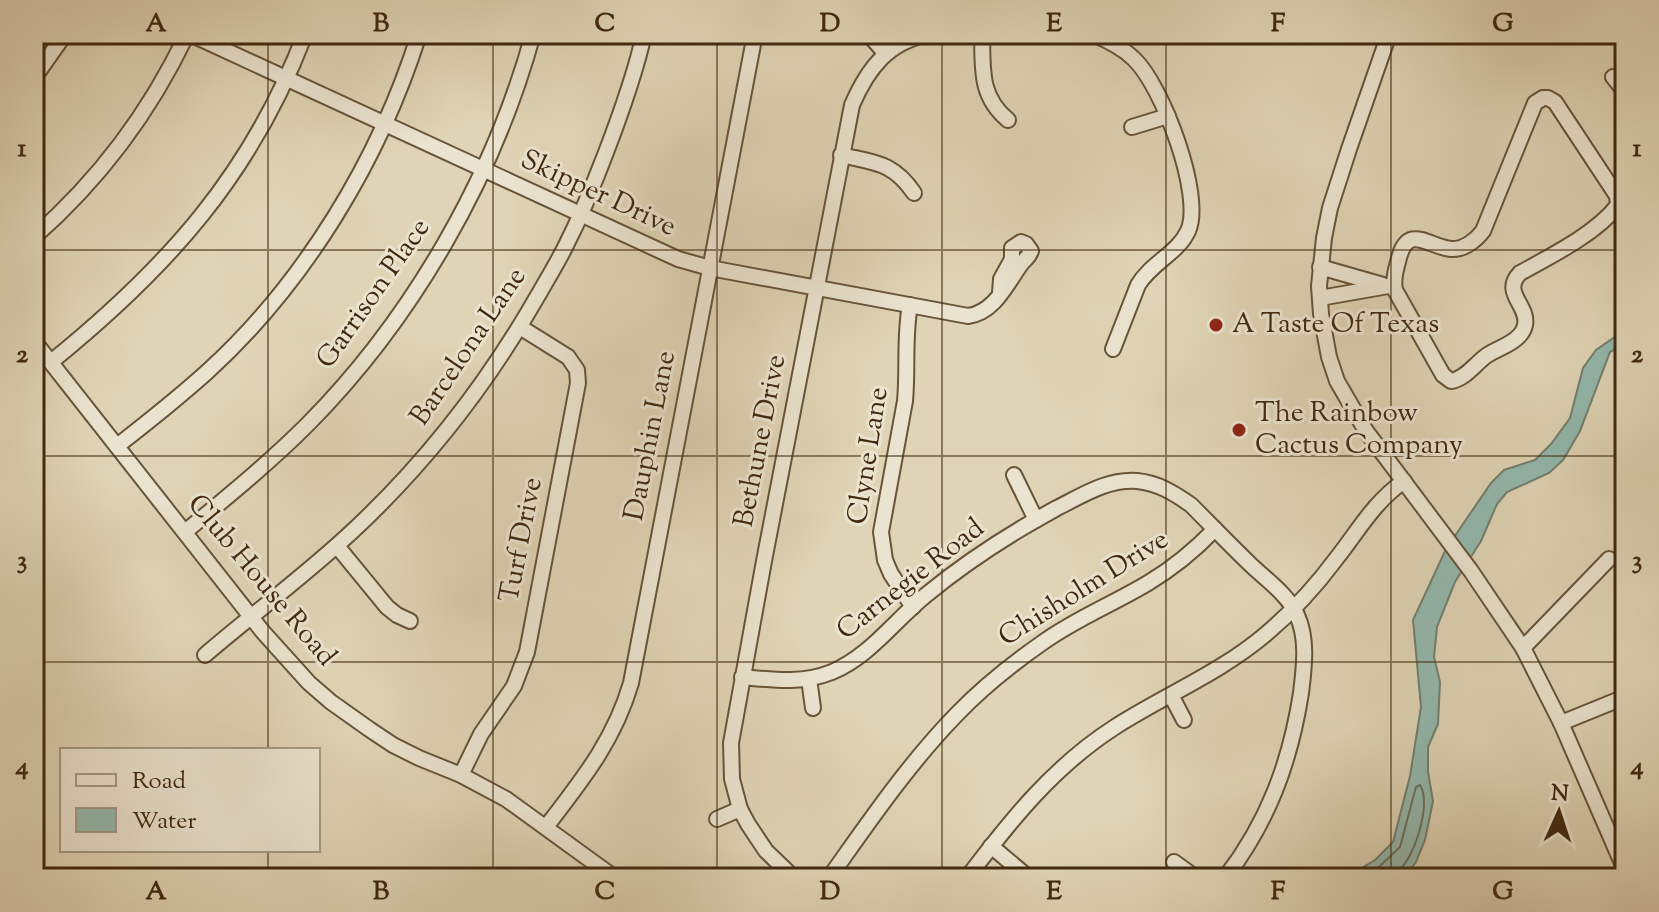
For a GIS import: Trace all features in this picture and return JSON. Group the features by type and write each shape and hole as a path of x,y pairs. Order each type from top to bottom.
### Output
{"street":[{"path":"34,78 65,34"},
{"path":"34,237 84,189 131,132 189,34"},
{"name":"Skipper Drive","path":"189,34 678,259 710,268 968,316 989,307 1000,293"},
{"path":"51,362 127,297 215,200 258,134 305,34"},
{"path":"117,446 208,371 274,299 331,221 353,185 385,124 419,34"},
{"name":"Garrison Place","path":"185,532 263,467 308,423 363,362 421,281 482,169 533,34"},
{"name":"Barcelona Lane","path":"205,655 361,524 468,404 520,327 581,215 615,130 644,34"},
{"name":"Dauphin Lane","path":"546,827 602,751 612,734 631,683 755,34"},
{"name":"Bethune Drive","path":"794,878 766,851 740,809 732,779 731,743 852,105 858,90 885,53 908,39 929,34"},
{"path":"982,34 987,92 992,104 1008,120"},
{"path":"1092,34 1136,60 1155,87 1168,116 1199,220 1183,240 1144,275 1113,349"},
{"path":"1389,34 1330,208 1320,267 1325,338 1337,381 1366,431 1471,571 1523,648 1561,723 1625,870"},
{"path":"871,37 885,53"},
{"path":"1613,77 1625,92"},
{"path":"1320,267 1391,286 1443,375 1451,381 1461,378 1486,356 1516,339 1526,321 1513,290 1516,278 1573,243 1612,212 1619,200 1553,100 1543,98 1535,103 1478,238 1455,249 1420,239 1408,241 1401,250 1391,286"},
{"path":"1132,127 1168,116"},
{"path":"841,155 885,165 904,178 914,193"},
{"path":"1320,298 1391,286"},
{"name":"Clyne Lane","path":"910,305 905,401 881,532 885,560 913,607"},
{"name":"Turf Drive","path":"461,775 481,734 514,686 527,652 578,383 577,370 568,357 520,327"},
{"name":"Club House Road","path":"34,341 251,616 293,666 331,702 393,745 506,799 615,878"},
{"path":"1014,475 1036,520"},
{"name":"Carnegie Road","path":"742,677 780,681 809,679 832,672 861,655 964,565 1036,520 1095,489 1122,481 1150,483 1191,505 1294,608"},
{"path":"967,878 1014,816 1082,751 1115,727 1241,653 1294,608 1337,558 1373,508 1404,481"},
{"name":"Chisholm Drive","path":"829,878 905,775 981,691 1069,624 1167,571 1215,529"},
{"path":"337,546 387,607 410,621"},
{"path":"1523,648 1609,559"},
{"path":"1225,878 1262,820 1276,789 1293,736 1304,653 1303,632 1294,608"},
{"path":"809,679 813,708"},
{"path":"1171,695 1184,720"},
{"path":"1561,723 1625,697"},
{"path":"717,819 740,809"},
{"path":"991,846 1029,878"},
{"path":"1174,862 1196,878"}],"water":[{"path":"1625,330 1625,344 1610,352 1580,431 1563,460 1549,473 1507,492 1497,504 1481,541 1455,582 1437,627 1434,657 1440,682 1438,724 1428,747 1433,801 1425,840 1416,862 1404,878 1345,878 1375,860 1393,842 1410,776 1421,707 1413,620 1446,549 1491,483 1504,470 1535,460 1551,444 1570,418 1583,368 1596,350"}],"place":[{"name":"A Taste Of Texas","path":"1216,325"},
{"name":"The Rainbow Cactus Company","path":"1239,430"}]}
